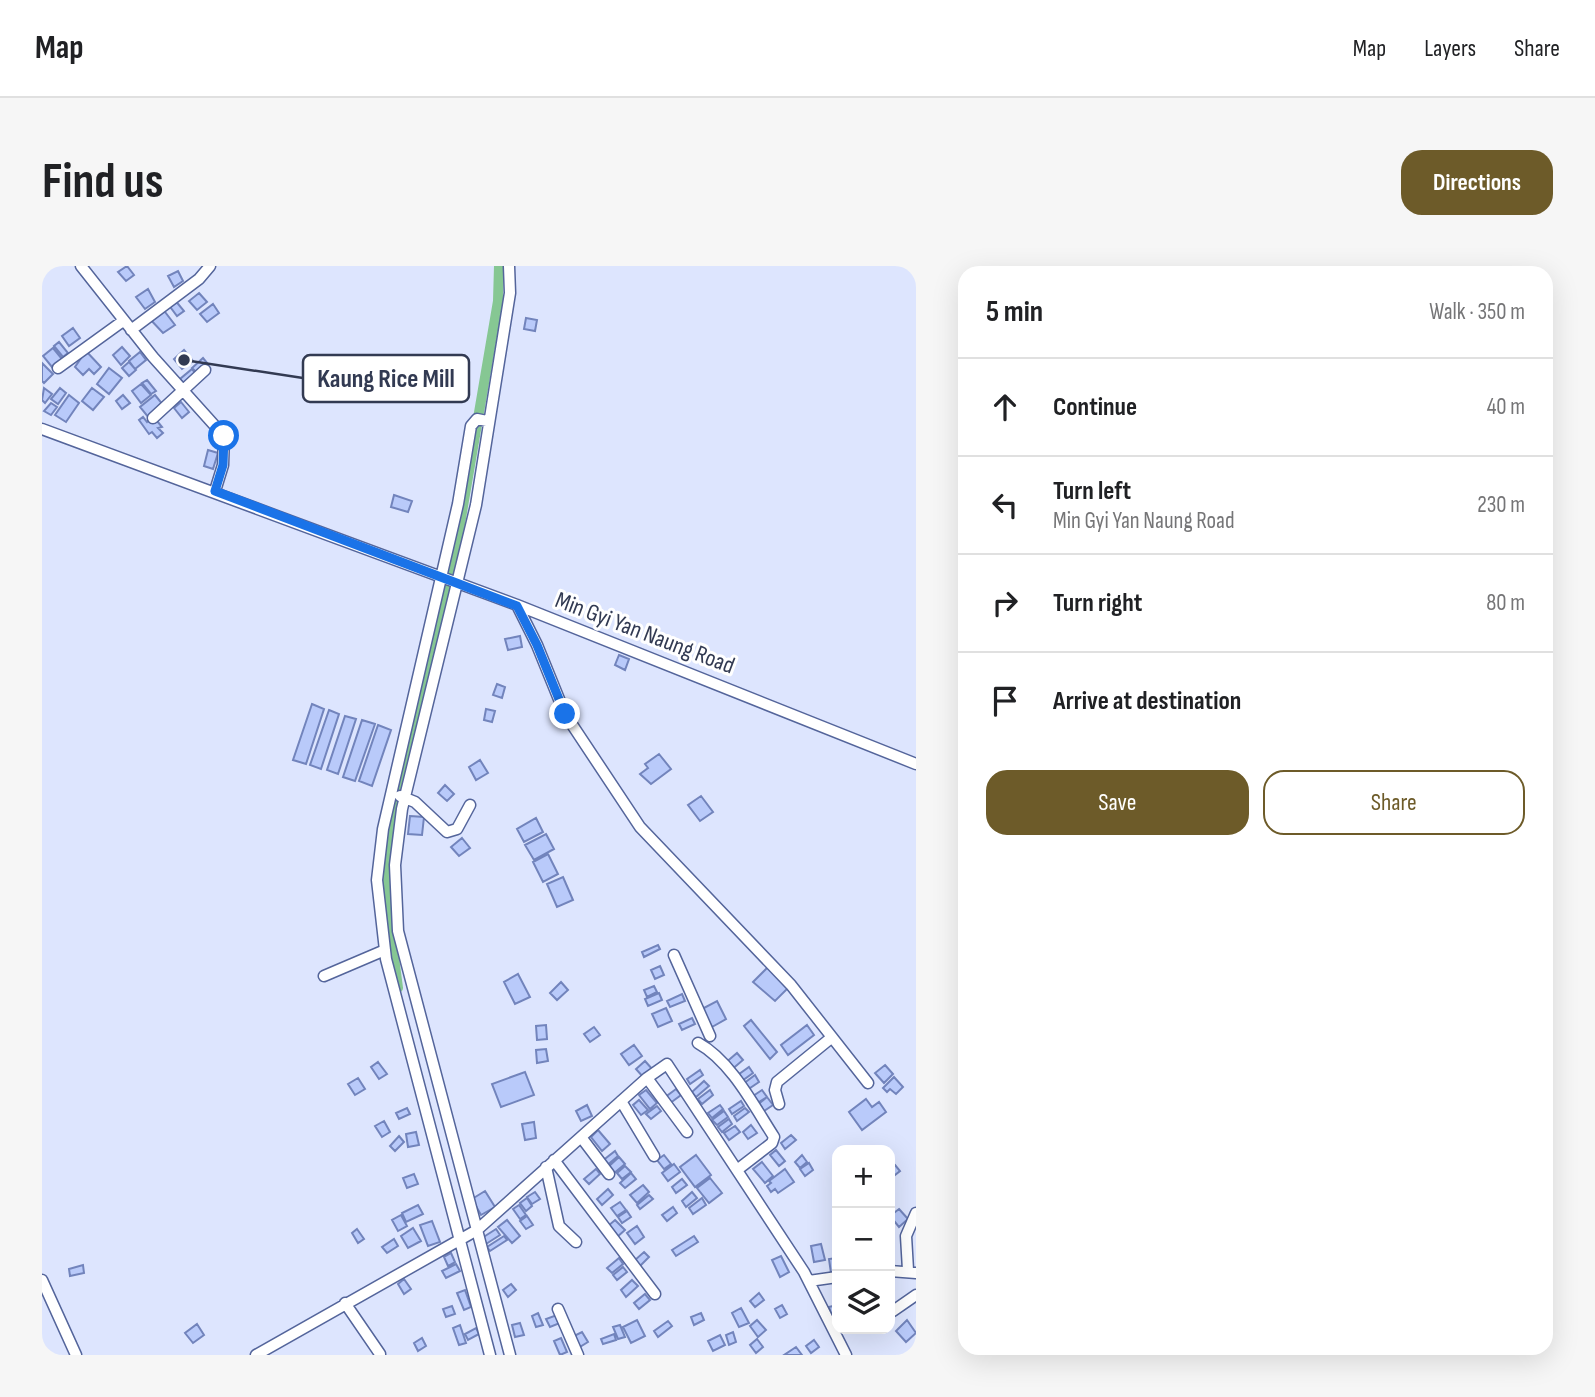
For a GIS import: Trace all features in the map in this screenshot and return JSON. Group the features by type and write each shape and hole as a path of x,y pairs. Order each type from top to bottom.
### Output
{"street":[{"path":"131,330 199,279 210,266"},
{"path":"491,1355 385,950 377,880 383,829 399,796 449,581 476,505 483,420 510,293 509,266"},
{"path":"83,267 123,321 224,436 223,465 215,491"},
{"path":"58,368 123,321"},
{"path":"153,418 184,393 205,370"},
{"path":"483,420 471,426 465,451 449,581 399,796 395,865 398,931 510,1355"},
{"name":"Min Gyi Yan Naung Road","path":"42,429 215,491 517,606 916,764"},
{"path":"517,606 537,645 565,714 640,827 754,943 791,985 868,1083"},
{"path":"399,796 447,832 457,829 470,804"},
{"path":"324,976 385,950"},
{"path":"674,955 710,1036"},
{"path":"779,1104 775,1090 777,1082 831,1038"},
{"path":"698,1043 709,1049 724,1065 774,1137 772,1143 737,1170"},
{"path":"256,1355 477,1230 550,1163 667,1064 809,1281 846,1355"},
{"path":"648,1078 687,1132"},
{"path":"621,1101 654,1156"},
{"path":"581,1137 609,1174"},
{"path":"550,1163 559,1226 576,1242"},
{"path":"550,1163 655,1294"},
{"path":"912,1271 906,1236 916,1213"},
{"path":"809,1281 832,1278"},
{"path":"42,1280 76,1355"},
{"path":"895,1310 916,1295"},
{"path":"345,1303 380,1354"},
{"path":"558,1309 578,1355"}],"building":[{"path":"127,266 134,275 126,281 118,272"},
{"path":"178,271 183,281 174,287 168,276"},
{"path":"148,289 155,302 145,309 136,297"},
{"path":"199,293 207,302 197,310 189,301"},
{"path":"174,299 184,311 177,316 168,304"},
{"path":"213,304 219,313 207,322 200,314"},
{"path":"162,308 175,325 163,333 149,318"},
{"path":"526,318 537,320 535,331 524,329"},
{"path":"73,328 80,338 69,346 62,336"},
{"path":"59,342 68,353 63,357 54,346"},
{"path":"122,347 130,356 121,365 113,355"},
{"path":"53,348 62,359 52,367 43,356"},
{"path":"184,350 193,361 182,369 174,359"},
{"path":"86,351 101,367 94,374 89,369 83,375 75,367"},
{"path":"140,352 146,360 135,369 129,361"},
{"path":"203,358 208,364 197,373 192,368"},
{"path":"129,362 136,370 129,376 122,368"},
{"path":"42,363 53,374 44,383 42,381"},
{"path":"109,368 122,378 109,394 97,384"},
{"path":"192,369 197,375 185,385 180,379"},
{"path":"147,380 156,391 151,394 142,383"},
{"path":"141,384 151,395 141,403 132,391"},
{"path":"44,388 52,394 45,403 42,400"},
{"path":"60,388 66,393 58,404 51,399"},
{"path":"92,388 104,397 93,410 82,401"},
{"path":"69,395 79,403 66,422 55,415"},
{"path":"123,395 130,403 122,409 116,401"},
{"path":"155,395 164,406 149,418 140,407"},
{"path":"181,402 189,412 182,418 174,408"},
{"path":"51,403 57,407 51,415 44,411"},
{"path":"153,416 162,427 158,428 163,433 157,438 152,432 149,434 139,420 143,417 147,422"},
{"path":"208,450 218,453 213,469 204,466"},
{"path":"394,495 412,501 408,512 391,507"},
{"path":"520,636 522,647 508,650 505,639"},
{"path":"619,655 629,659 625,670 615,665"},
{"path":"497,684 505,687 502,698 493,695"},
{"path":"312,704 324,709 306,764 293,760"},
{"path":"486,709 495,711 492,722 484,720"},
{"path":"329,710 339,714 321,769 310,765"},
{"path":"345,716 356,719 338,774 327,770"},
{"path":"362,720 375,724 355,781 343,777"},
{"path":"378,725 391,730 372,786 359,781"},
{"path":"659,754 671,769 651,784 640,774 648,768 645,764"},
{"path":"480,760 488,773 476,780 469,767"},
{"path":"445,785 454,794 447,801 438,793"},
{"path":"701,796 713,812 700,821 688,805"},
{"path":"410,816 424,817 422,835 408,834"},
{"path":"536,818 543,832 524,842 517,829"},
{"path":"546,834 554,849 534,860 525,845"},
{"path":"462,838 470,848 459,856 451,847"},
{"path":"548,854 558,874 543,882 533,862"},
{"path":"563,877 573,900 557,907 547,884"},
{"path":"658,945 660,949 644,957 642,952"},
{"path":"660,966 664,975 655,979 651,970"},
{"path":"768,967 788,988 775,1001 753,982"},
{"path":"518,974 530,997 515,1004 504,982"},
{"path":"561,982 568,990 557,1000 550,993"},
{"path":"654,986 657,992 647,997 644,990"},
{"path":"659,993 662,1000 648,1006 645,999"},
{"path":"682,994 685,1001 670,1007 667,1001"},
{"path":"717,1001 726,1019 712,1027 702,1009"},
{"path":"666,1008 672,1021 658,1027 652,1014"},
{"path":"692,1018 695,1024 682,1030 679,1024"},
{"path":"751,1020 777,1052 770,1059 744,1026"},
{"path":"546,1025 547,1039 537,1040 536,1026"},
{"path":"807,1025 814,1035 788,1055 781,1045"},
{"path":"594,1027 600,1035 590,1042 584,1034"},
{"path":"634,1045 642,1056 629,1065 621,1054"},
{"path":"546,1049 548,1061 537,1063 536,1050"},
{"path":"737,1053 743,1060 730,1071 724,1064"},
{"path":"645,1061 653,1070 644,1078 636,1069"},
{"path":"378,1062 387,1074 379,1079 371,1067"},
{"path":"885,1065 893,1074 884,1083 875,1073"},
{"path":"749,1067 753,1073 739,1083 735,1077"},
{"path":"700,1070 703,1075 690,1084 687,1079"},
{"path":"525,1072 534,1095 501,1107 492,1084"},
{"path":"755,1075 759,1082 747,1090 743,1084"},
{"path":"894,1077 903,1087 896,1094 883,1088"},
{"path":"358,1078 365,1089 355,1095 348,1084"},
{"path":"704,1081 709,1086 696,1097 692,1092"},
{"path":"676,1089 681,1095 669,1104 664,1098"},
{"path":"646,1090 657,1103 650,1109 639,1095"},
{"path":"710,1090 713,1095 702,1104 698,1099"},
{"path":"762,1090 767,1097 754,1105 750,1098"},
{"path":"767,1097 773,1105 761,1113 756,1106"},
{"path":"866,1099 872,1107 879,1102 886,1112 862,1130 849,1112"},
{"path":"639,1100 648,1110 641,1115 633,1105"},
{"path":"741,1101 744,1106 732,1114 729,1109"},
{"path":"587,1105 592,1116 581,1121 576,1111"},
{"path":"720,1105 723,1109 712,1118 708,1113"},
{"path":"657,1106 661,1111 651,1119 646,1114"},
{"path":"407,1108 410,1114 399,1119 396,1113"},
{"path":"745,1108 749,1112 737,1121 734,1116"},
{"path":"724,1111 728,1117 717,1125 712,1120"},
{"path":"729,1119 732,1124 722,1132 718,1127"},
{"path":"384,1121 390,1132 382,1137 375,1126"},
{"path":"534,1122 536,1138 525,1140 522,1124"},
{"path":"751,1125 757,1133 748,1139 743,1132"},
{"path":"735,1126 740,1132 729,1140 724,1133"},
{"path":"598,1130 610,1144 602,1151 591,1137"},
{"path":"416,1132 419,1145 408,1147 406,1134"},
{"path":"791,1135 796,1140 785,1149 781,1143"},
{"path":"399,1136 404,1142 395,1151 390,1146"},
{"path":"776,1150 785,1161 779,1166 770,1155"},
{"path":"615,1151 618,1156 605,1167 601,1162"},
{"path":"664,1155 671,1164 664,1169 657,1160"},
{"path":"696,1155 711,1175 695,1187 680,1167"},
{"path":"802,1155 807,1162 800,1168 795,1162"},
{"path":"619,1157 625,1164 613,1174 607,1168"},
{"path":"762,1162 773,1176 765,1183 753,1169"},
{"path":"809,1163 813,1170 805,1176 800,1169"},
{"path":"674,1164 680,1172 668,1181 662,1173"},
{"path":"625,1166 631,1172 622,1179 617,1173"},
{"path":"596,1169 600,1174 589,1184 584,1179"},
{"path":"785,1169 794,1182 778,1193 775,1189 771,1192 767,1186 771,1183 769,1181"},
{"path":"631,1173 636,1179 625,1188 620,1183"},
{"path":"414,1174 418,1184 407,1188 403,1178"},
{"path":"710,1178 722,1193 709,1203 697,1188"},
{"path":"682,1179 687,1185 676,1193 672,1187"},
{"path":"643,1185 649,1192 637,1203 630,1195"},
{"path":"608,1189 613,1195 602,1205 597,1199"},
{"path":"485,1191 495,1207 481,1215 472,1199"},
{"path":"535,1192 540,1199 532,1204 527,1197"},
{"path":"692,1192 697,1198 686,1207 682,1201"},
{"path":"649,1195 653,1199 640,1209 637,1205"},
{"path":"527,1198 532,1206 526,1211 520,1203"},
{"path":"702,1198 706,1205 693,1214 689,1208"},
{"path":"620,1202 626,1210 617,1216 611,1208"},
{"path":"418,1205 423,1214 406,1222 402,1213"},
{"path":"519,1205 526,1215 520,1219 513,1209"},
{"path":"673,1207 677,1213 667,1221 662,1215"},
{"path":"899,1209 908,1219 899,1227 895,1222 895,1212"},
{"path":"627,1211 631,1217 622,1223 618,1217"},
{"path":"401,1215 407,1226 398,1231 392,1220"},
{"path":"527,1216 533,1225 526,1229 520,1221"},
{"path":"507,1220 520,1236 512,1243 498,1227"},
{"path":"615,1220 625,1230 617,1237 608,1226"},
{"path":"432,1221 440,1242 428,1246 420,1225"},
{"path":"637,1226 644,1237 635,1244 627,1233"},
{"path":"413,1228 421,1241 408,1248 401,1236"},
{"path":"357,1229 364,1239 358,1243 352,1233"},
{"path":"496,1229 500,1235 486,1244 482,1238"},
{"path":"504,1236 507,1240 490,1251 487,1247"},
{"path":"694,1236 698,1242 676,1256 672,1250"},
{"path":"394,1239 398,1246 387,1253 382,1247"},
{"path":"821,1244 825,1260 814,1262 811,1246"},
{"path":"644,1252 649,1257 640,1266 635,1260"},
{"path":"451,1253 455,1262 448,1266 444,1257"},
{"path":"781,1256 789,1272 780,1277 772,1260"},
{"path":"619,1258 623,1264 612,1273 607,1268"},
{"path":"456,1264 460,1271 446,1278 442,1271"},
{"path":"83,1265 84,1273 70,1276 69,1269"},
{"path":"623,1267 627,1272 617,1280 613,1275"},
{"path":"404,1279 411,1289 404,1294 398,1284"},
{"path":"632,1280 638,1286 626,1297 621,1290"},
{"path":"511,1284 516,1290 508,1297 503,1290"},
{"path":"465,1290 471,1307 464,1310 457,1293"},
{"path":"759,1293 764,1300 755,1307 750,1301"},
{"path":"645,1294 650,1300 639,1309 634,1303"},
{"path":"782,1305 787,1314 780,1318 775,1309"},
{"path":"452,1306 455,1314 446,1317 443,1309"},
{"path":"741,1308 749,1323 739,1327 732,1313"},
{"path":"538,1313 543,1325 536,1327 532,1316"},
{"path":"701,1313 704,1320 694,1325 691,1317"},
{"path":"557,1315 560,1323 550,1327 546,1319"},
{"path":"637,1320 645,1336 631,1343 623,1327"},
{"path":"757,1320 766,1330 758,1337 750,1326"},
{"path":"907,1320 916,1333 906,1342 896,1331"},
{"path":"668,1321 672,1326 658,1337 654,1331"},
{"path":"520,1323 524,1335 515,1337 512,1325"},
{"path":"197,1324 204,1335 193,1343 185,1333"},
{"path":"460,1325 466,1343 459,1345 453,1328"},
{"path":"620,1325 625,1337 618,1339 613,1327"},
{"path":"476,1328 479,1334 468,1340 465,1334"},
{"path":"582,1332 588,1342 578,1348 572,1337"},
{"path":"733,1332 736,1342 729,1345 726,1335"},
{"path":"614,1334 616,1340 603,1344 601,1339"},
{"path":"720,1335 725,1345 713,1351 708,1341"},
{"path":"422,1338 426,1346 418,1351 414,1343"},
{"path":"561,1338 567,1352 560,1355 554,1341"},
{"path":"757,1339 763,1347 756,1353 750,1345"},
{"path":"814,1340 819,1347 811,1353 806,1346"},
{"path":"796,1347 802,1355 784,1355"}],"waterway":[{"path":"398,988 386,896 394,807 453,565 498,301 499,266"}],"place":[{"name":"Kaung Rice Mill","path":"184,360"}],"route":[{"path":"224,436 226,446 223,465 215,491 517,606 537,645 565,714"}]}
